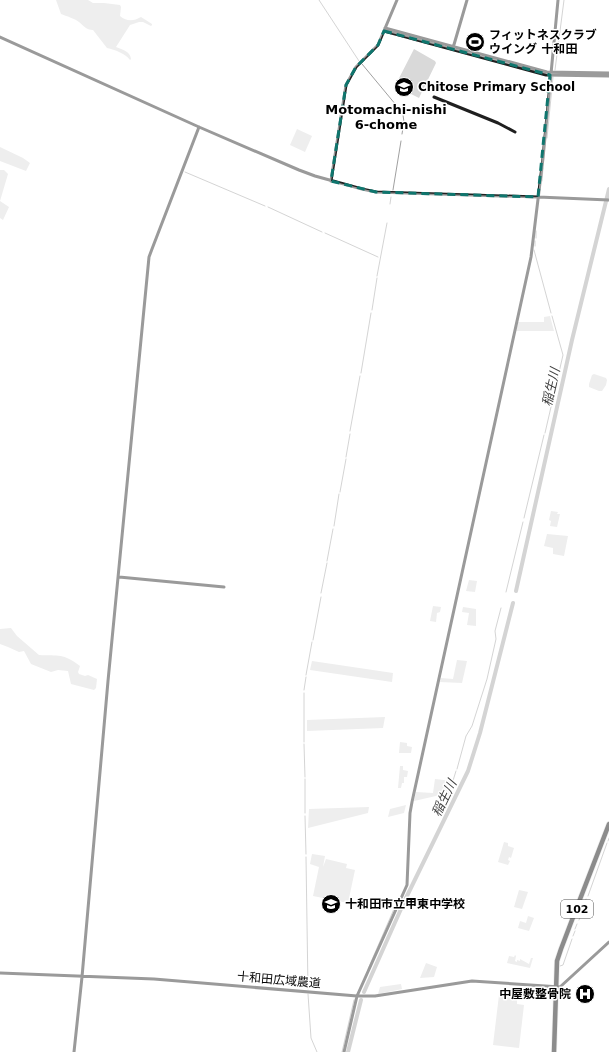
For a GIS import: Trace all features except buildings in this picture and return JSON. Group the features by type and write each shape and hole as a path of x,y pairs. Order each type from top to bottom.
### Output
{"highway":[{"name":"102","path":"554,1052 558,955 609,824"}],"street":[{"path":"332,181 346,85 356,67 378,45 397,0"},
{"path":"453,48 467,0"},
{"path":"344,1052 357,996 407,885 410,813 412,802 530,262 543,158 558,0"},
{"path":"385,30 550,74 609,74"},
{"path":"0,37 199,127 299,170 362,190 376,192 607,200"},
{"path":"434,97 498,123 515,132"},
{"path":"74,1052 149,257 199,127"},
{"path":"119,576 224,587"},
{"path":"556,986 560,987 563,985 609,942"},
{"name":"十和田広域農道","path":"0,973 154,979 357,996 375,996 472,981 556,986"}],"highlighted area":[{"path":"384,31 550,75 538,197 376,192 331,181 346,85 356,67 378,45"}],"shaded area":[{"path":"56,0 88,0 93,3 120,5 120,16 123,18 130,20 141,17 152,25 139,22 130,25 116,47 128,52 131,59 130,60 123,54 107,48 93,30 87,29 78,21 61,14"},
{"path":"414,49 436,63 419,98 395,86"},
{"path":"297,129 312,136 305,152 290,145"},
{"path":"0,147 30,163 26,171 0,161"},
{"path":"0,170 4,170 8,174 0,201"},
{"path":"0,201 9,207 3,220 0,218"},
{"path":"550,316 554,331 516,331 518,322 544,322 544,317"},
{"path":"594,374 606,378 607,380 602,391 589,387 592,375"},
{"path":"551,511 558,512 557,514 560,514 557,527 550,526 551,521 549,520"},
{"path":"547,534 568,536 564,556 553,554 553,548 544,546"},
{"path":"469,580 477,581 475,592 466,591"},
{"path":"433,606 441,607 440,612 437,613 436,622 430,621"},
{"path":"463,607 476,609 476,626 467,625 469,613 462,612"},
{"path":"11,628 17,636 39,655 56,655 65,657 80,666 78,672 79,674 85,676 88,675 97,679 96,688 94,690 71,684 68,671 58,670 51,672 31,664 24,651 19,652 0,644 0,629"},
{"path":"457,660 467,661 462,683 440,682 441,678 453,679"},
{"path":"312,661 393,673 392,682 310,670"},
{"path":"385,717 383,728 307,731 307,720"},
{"path":"400,742 407,743 407,746 412,747 411,753 399,753"},
{"path":"400,766 403,766 403,770 408,771 407,777 404,777 404,783 402,783 401,788 398,788"},
{"path":"435,779 453,781 449,793 414,801 416,792 433,793"},
{"path":"406,805 404,813 388,817 390,809"},
{"path":"369,807 368,813 308,828 309,809"},
{"path":"504,842 508,843 508,846 514,848 511,858 509,857 508,860 510,861 508,865 498,862"},
{"path":"312,854 325,856 323,867 326,859 347,864 346,868 355,870 348,903 313,896 319,867 310,864"},
{"path":"519,890 528,892 522,909 514,907"},
{"path":"528,916 534,918 529,931 518,928 520,921 526,923"},
{"path":"515,955 515,961 520,961 520,959 529,964 531,958 533,958 530,968 507,963 509,956 514,957"},
{"path":"426,963 437,967 434,977 420,978"},
{"path":"401,984 402,989 378,994 380,987"},
{"path":"499,995 517,996 517,1004 524,1005 519,1048 493,1045"}],"waterway":[{"path":"319,0 359,61"},
{"path":"555,70 564,0"},
{"path":"362,64 401,111"},
{"path":"547,138 553,77"},
{"path":"402,134 404,122 403,115"},
{"path":"393,190 401,141"},
{"path":"542,181 543,168"},
{"path":"185,172 265,206"},
{"name":"稲生川","path":"516,591 572,340 609,189"},
{"path":"390,204 391,197"},
{"path":"268,207 322,232"},
{"path":"377,276 387,223"},
{"path":"536,231 536,238"},
{"path":"325,233 378,257"},
{"path":"535,241 535,246"},
{"path":"534,250 551,313"},
{"path":"372,310 377,278"},
{"path":"361,373 371,313"},
{"path":"545,433 563,355 552,316"},
{"path":"350,431 360,376"},
{"path":"346,457 350,434"},
{"path":"524,518 544,435"},
{"path":"340,492 346,459"},
{"path":"334,526 339,494"},
{"path":"506,592 523,522"},
{"path":"327,561 333,529"},
{"path":"321,593 327,563"},
{"path":"313,640 321,597"},
{"name":"稲生川","path":"364,992 405,900 468,771 480,733 513,603"},
{"path":"457,769 466,736 472,726 487,679 496,639 495,631 501,608"},
{"path":"306,675 312,642"},
{"path":"304,690 306,677"},
{"path":"304,693 304,742"},
{"path":"304,744 305,777"},
{"path":"447,800 456,771"},
{"path":"305,779 305,813"},
{"path":"305,816 306,854"},
{"path":"588,896 607,843"},
{"path":"306,857 308,989"},
{"path":"583,909 586,899"},
{"path":"368,969 397,902"},
{"path":"579,920 581,915"},
{"path":"575,929 577,924"},
{"path":"573,936 575,931"},
{"path":"560,966 563,965 572,939"},
{"path":"308,994 311,1038 317,1052"},
{"path":"342,1052 354,1000"},
{"name":"稲生川","path":"348,1052 361,1000"}],"place":[{"name":"フィットネスクラブ ウイング 十和田","path":"475,42"},
{"name":"Chitose Primary School","path":"404,87"},
{"name":"十和田市立甲東中学校","path":"331,904"},
{"name":"中屋敷整骨院","path":"585,994"}],"district":[{"name":"Motomachi-nishi 6-chome","path":"386,116"}]}
